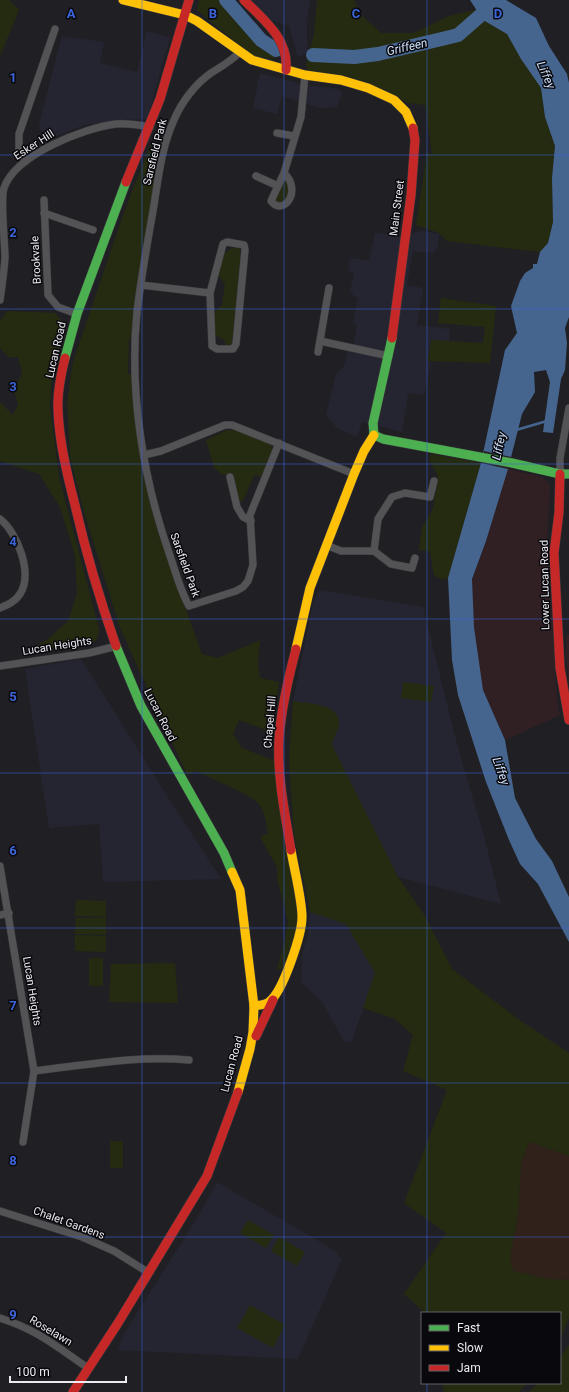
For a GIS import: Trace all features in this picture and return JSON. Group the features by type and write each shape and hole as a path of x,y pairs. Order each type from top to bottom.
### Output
{"main road":[{"name":"Main Street","path":"122,0 185,15 197,21 240,52 257,62 305,75 346,82 379,92 401,106 406,112 413,128 415,146 411,195 389,356 373,423 374,435"},
{"name":"Lucan Road","path":"73,1392 149,1273 207,1176 233,1109 250,1049 254,1006 240,890 224,853 141,706 105,615 83,539 66,469 61,442 58,409 61,373 77,314 118,204 160,99 189,0"},
{"path":"244,0 284,44 288,59 286,70"},
{"path":"374,435 383,439 469,454 564,474"},
{"name":"Chapel Hill","path":"250,1049 263,1018 289,966 301,928 302,917 286,824 279,741 285,694 310,588 330,546 354,474 366,446 374,435"},
{"name":"Lower Lucan Road","path":"564,474 554,553 560,668 563,693 569,720"},
{"path":"254,1006 269,1003 274,998"}],"street":[{"path":"26,161 19,149 19,134 56,29"},
{"name":"Sarsfield Park","path":"240,52 228,64 210,73 197,85 173,120 161,165 141,285 135,349 139,429 150,490 161,528 189,606 236,591 243,587 248,581 252,565 250,515 279,443"},
{"path":"284,173 292,182 290,198 285,204 279,206 274,205 272,201 292,150 294,136 301,117 305,75"},
{"name":"Esker Hill","path":"0,300 5,258 3,189 10,174 26,161 60,140 90,130 116,124 131,124 150,127"},
{"path":"277,133 294,136"},
{"path":"256,176 278,186"},
{"name":"Brookvale","path":"44,200 48,295 58,307 77,314"},
{"path":"44,213 93,230"},
{"path":"227,242 244,245 245,250 236,344 233,349 217,349 212,346 210,293 223,244 227,242"},
{"path":"141,285 210,293"},
{"path":"318,352 329,288"},
{"path":"320,341 389,356"},
{"path":"564,474 560,458 569,408"},
{"path":"144,455 161,451 225,425 240,427 354,474"},
{"path":"230,477 237,506 242,517 251,521"},
{"path":"374,551 378,519 392,497 405,493 430,497 434,481"},
{"path":"0,519 10,527 16,537 23,558 24,583 20,594 12,603 0,608"},
{"path":"330,546 340,551 374,551 391,564 412,568 415,558"},
{"name":"Lucan Heights","path":"0,666 89,653 117,646"},
{"name":"Lucan Heights","path":"0,866 34,1071 23,1142"},
{"path":"0,915 9,913"},
{"path":"34,1071 118,1061 164,1058 189,1060"},
{"name":"Chalet Gardens","path":"0,1211 82,1237 114,1251 149,1273"},
{"name":"Roselawn","path":"0,1318 28,1328 48,1339 88,1368"}],"shaded area":[{"path":"250,0 310,0 307,21 307,53 298,57 289,26 265,18"},
{"path":"147,31 170,37 147,119 121,120 84,125 50,139 39,129 62,36 104,42 100,63 137,72"},
{"path":"260,73 300,84 338,89 342,93 337,107 319,108 282,96 277,114 253,108"},
{"path":"421,231 439,234 438,246 433,253 413,251 407,285 423,288 417,325 450,329 449,341 431,340 428,361 431,362 424,395 408,393 402,432 362,422 357,437 337,428 326,415 336,374 344,366 348,351 354,344 357,325 353,323 358,298 353,296 353,293 350,292 354,273 348,271 350,258 369,261 375,233 399,237"},
{"path":"508,469 542,477 550,485 547,542 557,700 560,715 505,740 483,690 474,627 472,579 486,541"},
{"path":"319,590 423,607 457,744 484,836 501,904 398,877 332,745 334,735 340,725 293,701 313,603"},
{"path":"566,635 569,635 569,683 566,658"},
{"path":"81,659 221,879 103,882 99,824 49,828 25,669"},
{"path":"310,912 346,924 375,973 352,1041 345,1043 322,1002 301,982 301,958 308,935"},
{"path":"529,1142 569,1156 569,1280 550,1279 513,1271 510,1257 518,1215 521,1163"},
{"path":"217,1182 334,1250 342,1259 298,1359 118,1350 121,1340 133,1319 199,1215"}],"green space":[{"path":"0,0 9,0 19,10 0,56"},
{"path":"199,0 220,0 260,43 275,52 274,59 252,56 197,10"},
{"path":"317,0 354,0 361,15 381,33 414,33 449,16 475,10 483,20 507,34 521,59 541,87 545,117 555,146 552,178 553,222 548,243 540,252 447,241 439,233 416,225 427,153 432,154 425,105 408,103 385,90 343,75 307,70 306,66 314,34"},
{"path":"150,146 159,149 159,157 136,291 133,337 129,339 128,374 133,375 142,463 157,530 202,654 218,658 260,640 258,665 260,678 279,682 276,705 269,710 266,730 239,720 233,734 242,748 275,761 282,827 295,890 298,928 283,969 277,969 288,921 277,879 277,867 260,837 268,833 265,817 258,803 253,799 196,771 187,775 120,628 84,512 70,457 67,402 73,362 124,212"},
{"path":"284,178 289,184 289,197 283,203 274,201"},
{"path":"232,248 239,248 241,254 232,344 229,346 225,344 225,341 215,335 214,312 222,305 225,284 218,275 223,254"},
{"path":"441,298 496,306 490,363 428,361 431,340 483,343 485,327 438,323"},
{"path":"7,311 55,313 62,321 65,330 52,376 50,406 59,477 99,629 98,637 94,642 25,653 48,639 68,621 77,594 75,555 60,507 39,474 0,461 0,402 13,415 18,404 14,390 22,373 18,357 8,357 0,348 0,321"},
{"path":"227,430 236,430 269,442 272,451 270,460 262,477 254,475 243,501 239,502 233,474 223,475 214,468 206,440"},
{"path":"431,454 481,463 448,578 442,580 434,575 430,552 419,550 422,527 433,509 438,476 429,460"},
{"path":"403,682 434,686 431,702 401,698"},
{"path":"293,701 322,706 335,712 338,717 339,726 332,745 398,877 425,916 452,969 521,1021 569,1053 569,1156 529,1142 521,1163 518,1215 510,1257 513,1271 550,1279 569,1280 569,1318 561,1337 561,1312 424,1312 404,1294 446,1233 404,1203 447,1090 403,1071 413,1035 395,1019 363,1008 375,973 346,924 310,912 294,834 289,760"},
{"path":"76,900 106,901 106,917 75,916"},
{"path":"76,918 106,918 106,935 75,934"},
{"path":"75,935 106,936 106,952 75,951"},
{"path":"89,958 103,958 103,986 89,986"},
{"path":"175,963 178,1003 109,1002 111,964"},
{"path":"110,1141 123,1141 123,1168 110,1168"},
{"path":"248,1220 274,1235 266,1248 240,1233"},
{"path":"279,1237 305,1252 297,1266 271,1251"},
{"path":"250,1305 285,1325 273,1348 237,1328"},
{"path":"569,1345 569,1392 529,1392 537,1384 561,1384 561,1356"},
{"path":"442,1384 526,1384 519,1392 444,1392"}],"water":[{"name":"Liffey","path":"470,0 506,0 536,18 549,46 567,74 569,83 569,317 565,328 567,343 565,370 561,379 553,433 543,432 550,382 546,370 534,372 535,392 522,414 508,469 486,541 472,579 474,627 483,690 505,740 515,798 536,839 552,861 569,897 569,942 538,884 520,864 509,840 486,782 458,695 452,660 448,578 481,463 505,350 517,333 511,306 520,281 525,273 533,268 533,264 537,264 540,252 548,243 553,222 552,178 555,146 545,117 541,88 521,59 507,34 483,20"}],"pier":[{"path":"484,451 511,457 508,469 481,463"}],"waterway":[{"name":"Griffeen","path":"226,0 261,40 276,50"},
{"name":"Griffeen","path":"313,55 354,57 378,54 458,35 490,7"},
{"path":"516,430 547,421"}],"traffic: fast":[{"path":"65,358 77,314 126,182"},
{"path":"374,435 373,423 392,338"},
{"path":"374,435 383,439 512,463 560,474 569,474"},
{"path":"116,646 141,706 224,853 232,872"}],"traffic: slow":[{"path":"123,0 185,15 197,21 252,60 305,75 341,80 368,88 394,100 406,112 413,128"},
{"path":"296,649 310,588 354,474 364,451 374,435"},
{"path":"254,1006 269,1002 280,987 291,962 299,936 302,910 291,850"},
{"path":"232,872 240,890 254,1006 253,1032 250,1049 238,1092"}],"traffic: jam":[{"path":"126,182 160,99 189,0"},
{"path":"244,0 274,31 284,49 286,70"},
{"path":"392,338 411,195 415,140 413,128"},
{"path":"65,358 58,396 59,421 64,457 79,523 99,594 116,646"},
{"path":"560,474 559,512 554,553 560,668 569,720"},
{"path":"291,850 280,781 279,740 285,694 296,649"},
{"path":"256,1036 273,1000"},
{"path":"73,1392 118,1323 207,1176 238,1092"}]}
